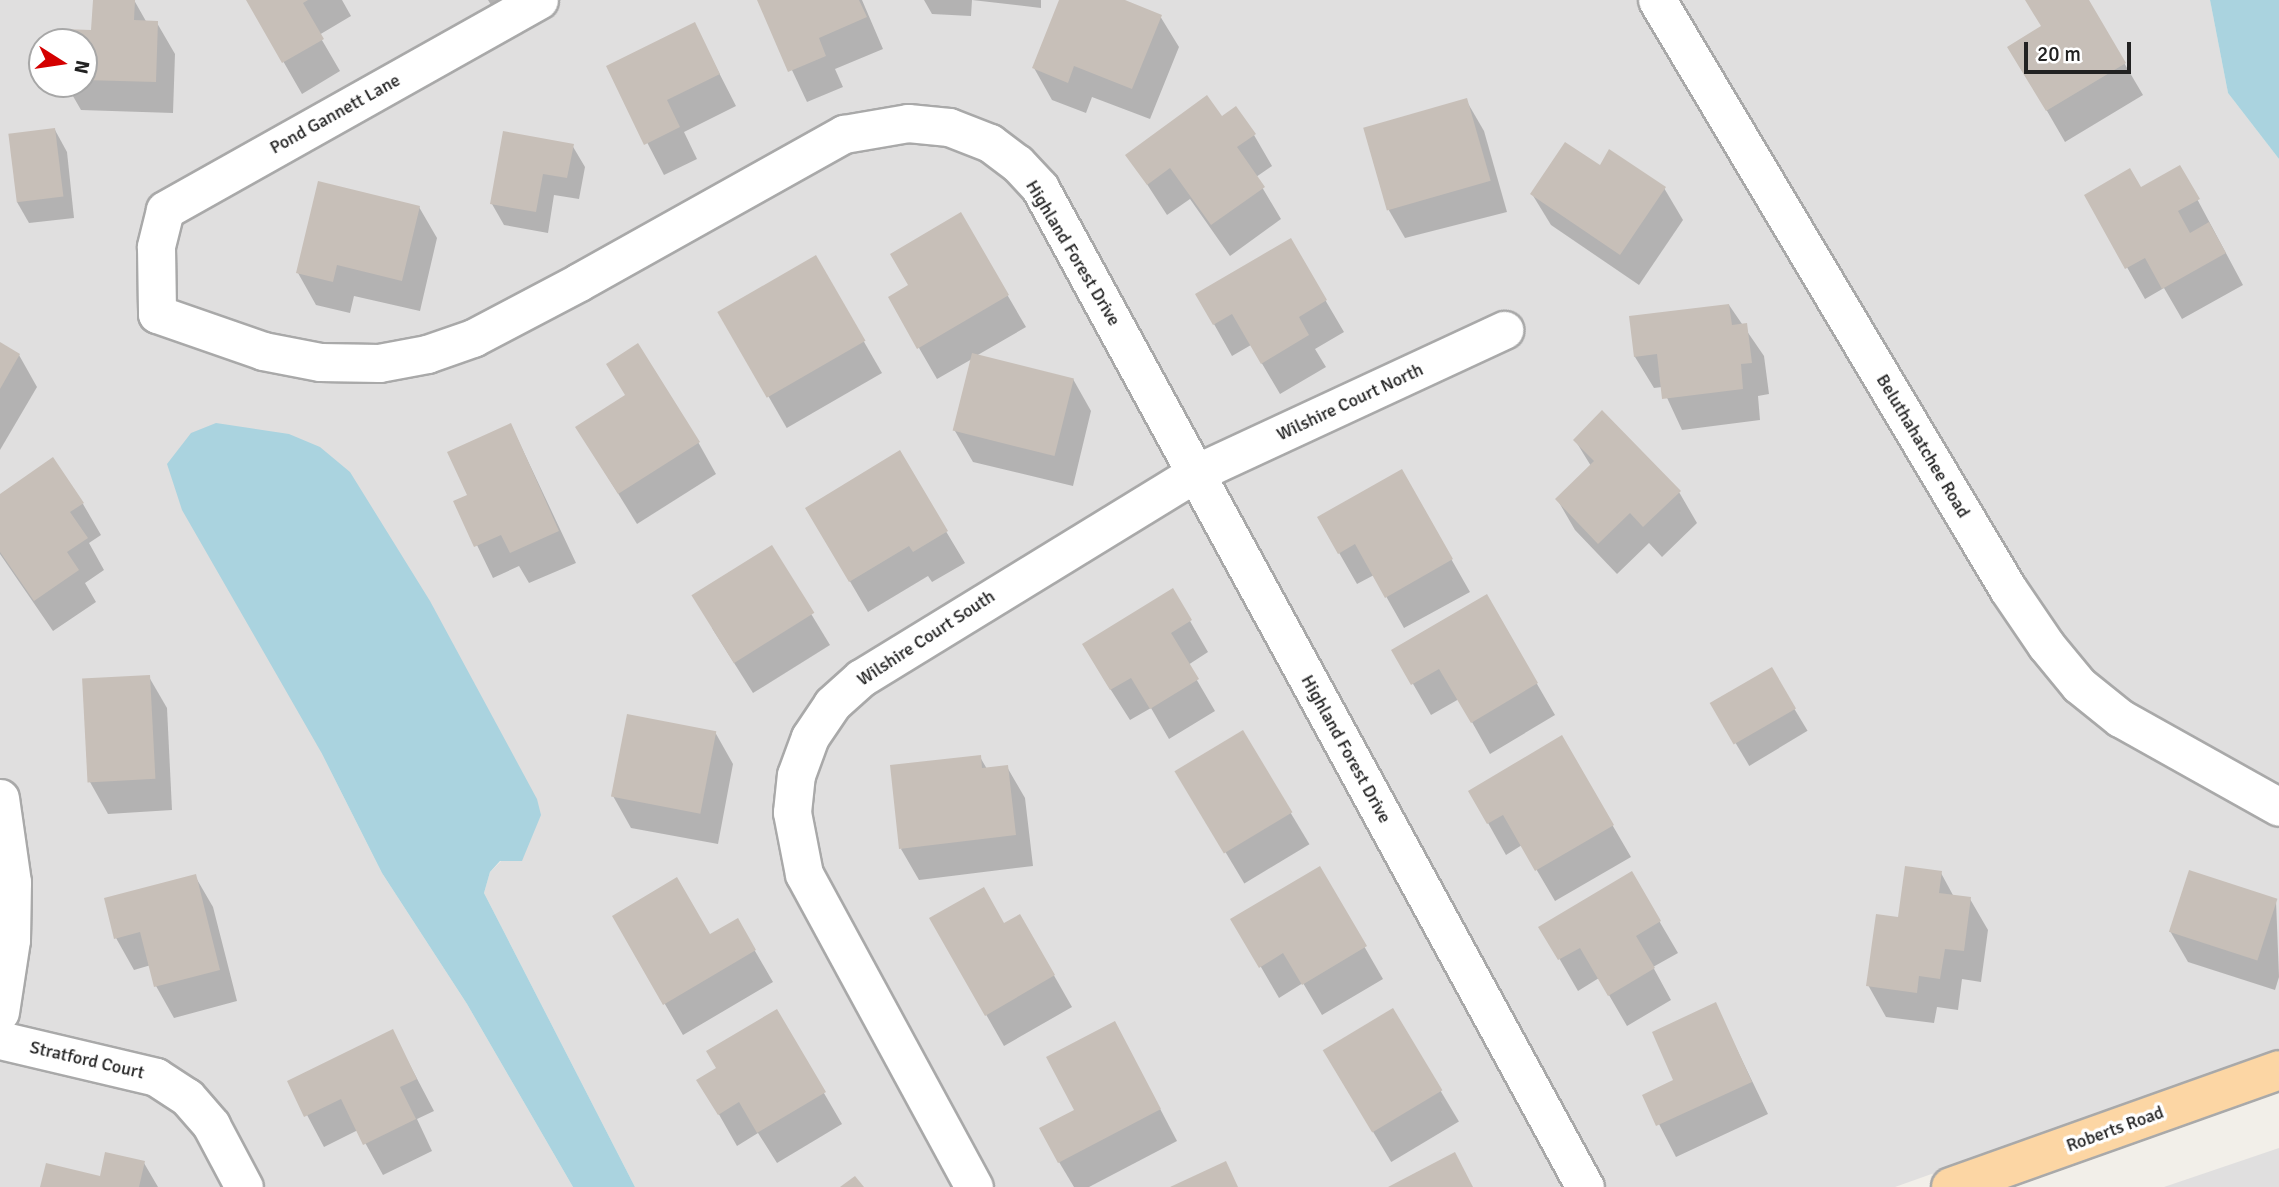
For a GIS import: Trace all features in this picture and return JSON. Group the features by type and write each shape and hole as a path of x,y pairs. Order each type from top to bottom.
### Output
{"main road":[{"name":"Roberts Road","path":"1951,1187 2279,1070"}],"street":[{"name":"Pond Gannett Lane","path":"156,247 165,210 539,0"},
{"name":"Beluthahatchee Road","path":"1657,0 2008,589 2046,645 2080,685 2120,718 2279,807"},
{"name":"Highland Forest Drive","path":"156,247 157,314 263,351 320,362 379,363 427,354 473,338 844,134 908,123 948,128 989,143 1017,163 1040,188 1585,1187"},
{"name":"Wilshire Court North","path":"1196,473 1504,330"},
{"name":"Wilshire Court South","path":"974,1187 804,874 792,812 796,775 810,737 825,715 861,678 1196,473"},
{"path":"0,798 12,882 11,940 0,1012"},
{"name":"Stratford Court","path":"0,1040 156,1077 187,1097 211,1125 244,1187"}],"shaded area":[{"path":"0,0 2210,0 2228,93 2279,159 2279,1050 1895,1187 635,1187 484,893 490,872 501,861 321,752 382,873 467,1004 573,1187 0,1187"},
{"path":"2279,1148 2279,1187 2164,1187"}],"water":[{"path":"2210,0 2279,0 2279,159 2228,93"},
{"path":"216,423 289,434 320,447 350,472 430,601 537,799 541,815 522,861 500,861 490,872 484,893 635,1187 573,1187 467,1004 382,873 321,752 182,510 167,464 191,433"}],"building":[{"path":"93,0 135,0 134,20 158,21 156,82 98,80 98,28 91,28"},
{"path":"246,0 308,0 303,3 324,39 282,63"},
{"path":"757,0 859,0 867,17 819,38 826,56 788,72"},
{"path":"1059,0 1125,0 1162,15 1132,89 1074,66 1068,83 1032,68"},
{"path":"2025,0 2089,0 2126,63 2046,111 2007,47 2041,26"},
{"path":"695,22 720,74 667,100 680,127 644,145 606,66"},
{"path":"1207,95 1222,116 1236,106 1256,134 1237,147 1265,187 1211,225 1170,168 1147,185 1125,155"},
{"path":"1467,98 1491,181 1387,210 1363,128"},
{"path":"55,128 63,196 17,202 8,134"},
{"path":"503,131 574,144 567,178 543,174 536,212 490,204"},
{"path":"1565,142 1600,165 1609,149 1666,187 1620,255 1530,194"},
{"path":"2180,165 2200,199 2178,211 2190,233 2209,222 2226,253 2162,289 2145,258 2125,269 2084,195 2130,168 2141,187"},
{"path":"318,181 420,206 402,281 337,265 333,282 296,273"},
{"path":"961,212 1009,295 917,349 888,297 908,285 890,254"},
{"path":"1291,238 1327,300 1299,317 1309,335 1261,364 1232,314 1213,325 1195,294"},
{"path":"816,255 866,341 767,398 717,312"},
{"path":"1729,304 1732,325 1747,323 1752,363 1741,364 1743,389 1662,399 1657,354 1634,357 1629,316"},
{"path":"0,342 20,354 0,389"},
{"path":"638,343 700,442 618,494 575,427 625,395 606,364"},
{"path":"972,353 1074,378 1055,456 953,431"},
{"path":"1602,410 1681,491 1643,527 1630,513 1598,544 1555,499 1594,461 1573,440"},
{"path":"511,423 559,531 510,553 501,535 474,547 453,501 467,495 447,452"},
{"path":"900,450 948,531 913,552 909,546 849,582 805,508"},
{"path":"53,457 84,503 70,512 88,538 67,552 79,570 34,601 0,552 0,494"},
{"path":"1402,469 1453,559 1385,598 1355,544 1338,554 1317,517"},
{"path":"772,545 814,613 734,663 691,595"},
{"path":"1173,588 1192,620 1171,633 1199,679 1150,709 1131,678 1110,690 1082,644"},
{"path":"1487,594 1538,683 1471,723 1439,669 1411,685 1391,650"},
{"path":"1772,667 1796,709 1734,745 1710,703"},
{"path":"150,675 155,779 88,782 82,679"},
{"path":"627,714 716,731 700,814 611,796"},
{"path":"1243,730 1292,812 1224,853 1174,771"},
{"path":"1562,735 1614,825 1535,871 1503,815 1487,824 1468,791"},
{"path":"981,755 982,768 1008,765 1016,835 899,849 890,765"},
{"path":"1320,866 1367,946 1302,985 1283,953 1259,968 1230,919"},
{"path":"1905,866 1942,871 1939,893 1971,897 1964,951 1945,949 1940,979 1919,976 1917,993 1866,986 1876,914 1898,917"},
{"path":"2189,870 2277,899 2257,961 2169,932"},
{"path":"1632,871 1661,921 1636,936 1655,968 1608,996 1580,948 1558,960 1538,927"},
{"path":"196,874 220,970 154,987 140,932 114,939 104,898"},
{"path":"677,877 710,934 738,918 756,950 663,1005 612,916"},
{"path":"984,887 1004,923 1020,914 1055,975 985,1016 929,918"},
{"path":"1716,1002 1752,1082 1656,1126 1642,1095 1673,1080 1652,1032"},
{"path":"1393,1008 1442,1090 1372,1133 1323,1050"},
{"path":"777,1009 826,1092 757,1133 739,1102 718,1115 696,1080 716,1068 706,1051"},
{"path":"1115,1021 1161,1109 1058,1163 1039,1128 1074,1110 1046,1057"},
{"path":"393,1029 417,1079 400,1087 416,1119 363,1145 341,1099 304,1117 287,1081"},
{"path":"105,1152 145,1161 139,1187 40,1187 46,1163 100,1176"},
{"path":"1455,1152 1473,1187 1388,1187"},
{"path":"1226,1161 1238,1187 1170,1187"},
{"path":"855,1176 864,1187 840,1187"}]}
